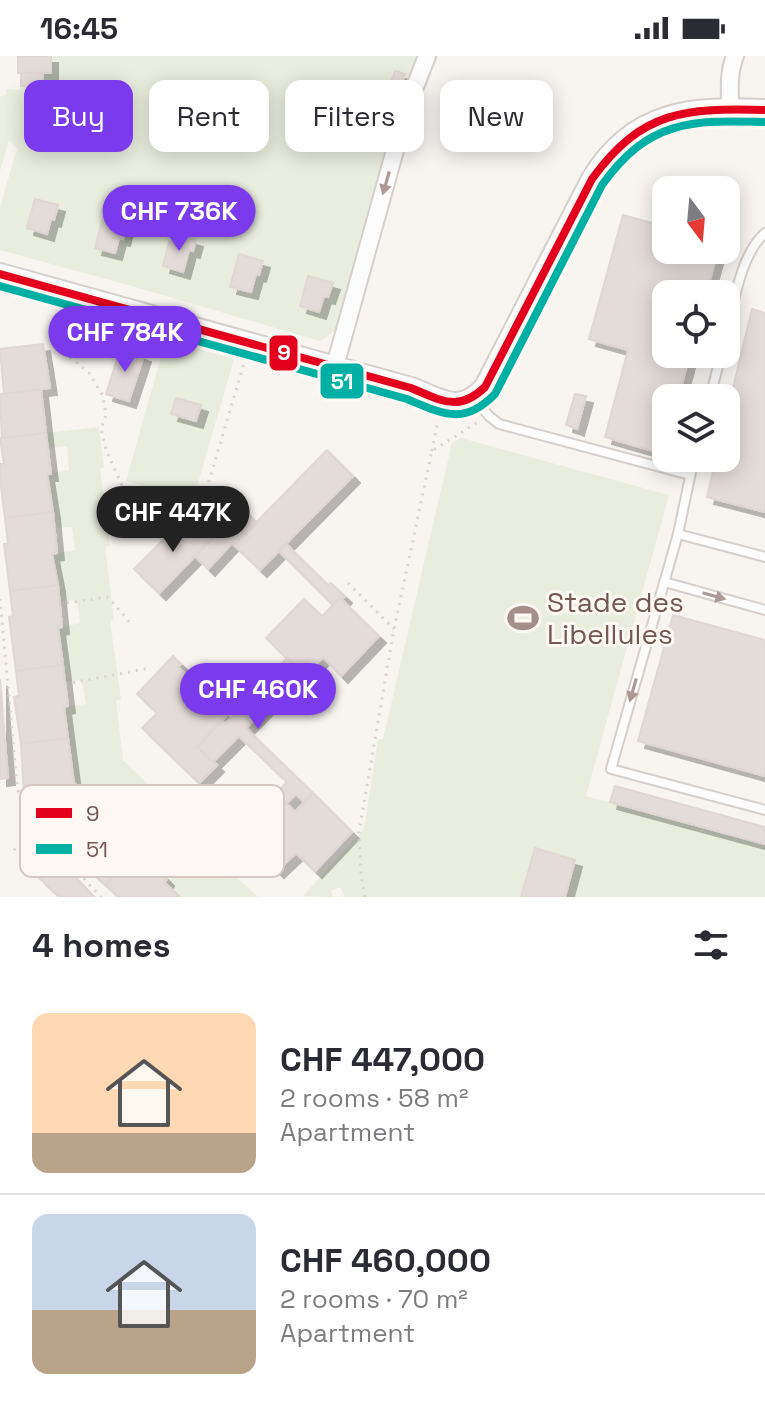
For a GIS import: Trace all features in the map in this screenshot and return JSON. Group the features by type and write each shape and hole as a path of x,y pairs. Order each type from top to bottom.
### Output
{"street":[{"path":"335,366 407,107 427,56"},
{"path":"730,109 729,84 735,56"},
{"path":"0,274 335,366 411,388 449,403 463,403 474,398 485,387 592,179 608,155 633,132 662,119 730,109 765,110"}],"lane":[{"path":"740,281 756,241 765,233"},
{"path":"474,398 499,424 690,475"},
{"path":"691,472 678,534 611,769 765,810"},
{"path":"678,534 765,557"},
{"path":"664,582 765,610"}],"path":[{"path":"70,357 89,373 103,396 106,415 101,429 103,439 122,485 132,492 201,508 246,357"},
{"path":"432,451 489,416"},
{"path":"365,897 359,832 394,629 439,417"},
{"path":"348,583 394,629"},
{"path":"59,604 108,597 132,625"},
{"path":"0,599 20,798"},
{"path":"65,684 150,668"},
{"path":"14,850 20,844"},
{"path":"82,877 101,897"}],"green space":[{"path":"51,56 417,56 408,80 285,80 285,152 387,152 336,330 320,341 0,250 0,208 18,150 9,140 0,171 0,97 7,94 5,89 20,90 24,86 24,152 133,152 133,80 43,80 43,73 51,73"},
{"path":"166,339 234,359 193,500 126,481"},
{"path":"99,427 104,467 100,469 110,545 105,547 114,620 110,621 121,699 116,701 123,760 149,785 74,783 64,707 86,704 82,680 65,682 58,628 80,623 77,600 59,602 52,554 75,550 72,527 54,528 47,474 69,470 67,446 48,448 46,433"},
{"name":"Stade des Libellules","path":"461,438 669,495 586,796 765,845 765,897 345,897 340,887 331,891 333,897 303,896 364,829 378,740 383,739 452,443"},
{"path":"171,877 236,877 258,897 180,897 165,883"}],"building":[{"path":"18,56 51,56 51,73 18,73"},
{"path":"395,71 405,74 403,80 392,80"},
{"path":"21,73 43,73 43,80 24,80 24,86 21,86"},
{"path":"35,199 58,205 47,234 27,228"},
{"path":"623,215 652,223 652,264 714,264 710,280 652,280 652,368 686,368 682,384 652,384 652,451 605,437 628,350 589,339"},
{"path":"103,218 127,224 115,253 95,248"},
{"path":"175,234 196,240 193,251 189,250 183,272 163,266 169,242 173,243"},
{"path":"239,254 263,261 251,292 230,287"},
{"path":"308,276 333,283 328,297 324,296 319,312 300,306"},
{"path":"752,309 765,313 765,512 707,497 713,472 740,472 740,384 734,384"},
{"path":"43,344 50,388 4,394 0,349"},
{"path":"121,347 144,355 129,401 106,394"},
{"path":"41,390 46,433 2,438 0,394"},
{"path":"575,394 586,396 577,429 566,425"},
{"path":"176,398 201,405 196,421 171,414"},
{"path":"46,433 51,474 47,474 53,512 5,518 0,478 0,464 4,464 0,438"},
{"path":"327,450 353,476 260,570 234,545"},
{"path":"234,500 257,523 234,545 232,543 208,569 195,556 212,539 204,532"},
{"path":"53,512 57,553 52,554 58,585 10,591 4,544 8,544 5,518"},
{"path":"187,516 212,539 159,593 134,569"},
{"path":"286,544 328,585 331,583 345,596 342,600 340,598 333,605 279,551"},
{"path":"58,585 62,627 58,628 63,665 16,671 9,617 13,616 10,591"},
{"path":"340,598 379,636 341,676 323,657 305,676 266,638 304,599 322,616"},
{"path":"673,615 765,640 765,776 638,741"},
{"path":"173,656 181,664 178,667 227,715 197,747 217,765 199,783 142,728 157,713 137,694"},
{"path":"287,658 301,672 246,728 313,793 304,802 296,794 287,803 284,800 284,785 287,782 239,736 213,762 197,747 222,721 225,724"},
{"path":"63,665 68,738 21,744 14,697 19,696 16,671"},
{"path":"0,679 8,778 0,779"},
{"path":"68,738 76,785 23,785 21,744"},
{"path":"615,786 765,827 765,844 610,802"},
{"path":"313,793 352,832 315,871 296,853 284,864 284,801 295,812"},
{"path":"535,848 575,860 565,897 521,897"},
{"path":"75,877 94,897 60,897 39,878"},
{"path":"97,877 114,877 106,885"},
{"path":"114,877 165,877 165,883 180,897 118,897 106,885"}],"transit line":[{"name":"9","path":"0,274 411,388 440,400 458,402 485,387 592,179 611,156 648,126 667,118 711,110 765,110"},
{"name":"51","path":"0,286 407,399 442,412 463,414 484,404 495,394 602,185 619,164 637,147 673,128 714,122 765,122"}],"place":[{"name":"Stade des Libellules","path":"523,618"}]}
